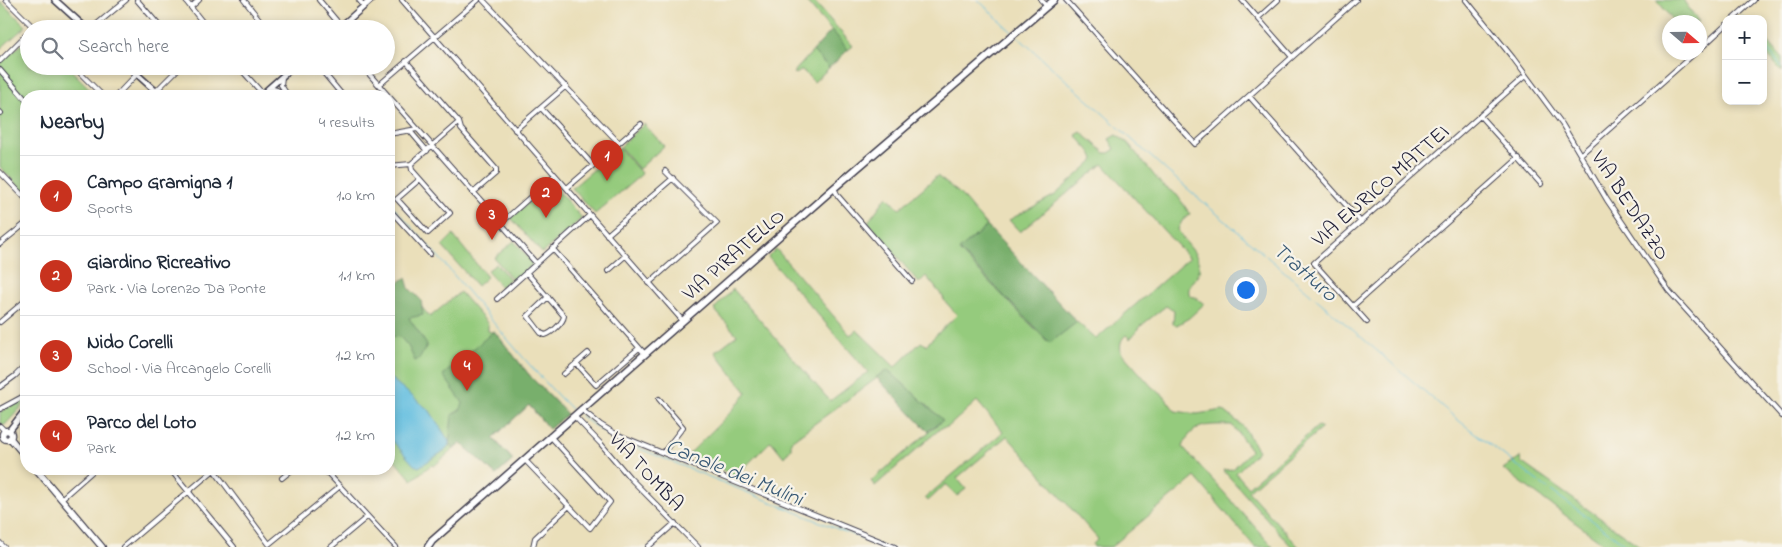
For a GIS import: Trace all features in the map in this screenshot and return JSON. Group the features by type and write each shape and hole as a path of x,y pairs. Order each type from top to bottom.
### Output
{"main road":[{"name":"VIA PIRATELLO","path":"429,547 438,536 574,416 642,351 682,320 1054,0"},
{"path":"5,436 20,452"},
{"path":"41,475 102,547"}],"street":[{"path":"6,0 26,20"},
{"path":"55,0 78,20"},
{"path":"100,20 126,0"},
{"path":"137,0 154,20"},
{"path":"185,0 200,20"},
{"path":"190,8 199,0"},
{"path":"244,0 261,20"},
{"path":"319,0 335,20"},
{"path":"360,0 364,6"},
{"path":"348,20 371,0"},
{"path":"402,0 682,320"},
{"path":"395,71 478,0"},
{"path":"482,0 619,143"},
{"path":"1041,0 1047,6"},
{"path":"1066,0 1194,144 1356,0"},
{"path":"1242,0 1292,57"},
{"path":"1258,18 1278,0"},
{"name":"VIA BEDAZZO","path":"1466,0 1480,15 1562,124 1607,200 1669,291 1782,416"},
{"path":"1737,15 1754,0"},
{"path":"1707,43 1722,30"},
{"path":"0,61 20,41"},
{"path":"1581,154 1687,60"},
{"path":"406,61 459,122 461,129 497,171 473,193"},
{"path":"0,70 20,93"},
{"path":"82,75 97,90"},
{"path":"122,90 136,75"},
{"path":"138,75 155,90"},
{"path":"157,90 172,75"},
{"path":"245,75 257,90"},
{"path":"326,75 338,90"},
{"path":"370,75 383,90"},
{"path":"379,85 390,75"},
{"name":"VIA ENRICO MATTEI","path":"1368,322 1314,263 1526,76"},
{"path":"267,90 282,77"},
{"path":"282,77 282,87 284,90"},
{"path":"515,130 566,86"},
{"path":"270,88 277,90"},
{"path":"1249,96 1361,222"},
{"path":"395,104 536,263"},
{"path":"540,108 594,165"},
{"path":"1480,116 1541,184"},
{"path":"395,165 411,164 459,122"},
{"path":"567,188 641,124"},
{"path":"395,133 417,129"},
{"path":"410,131 427,151"},
{"path":"1353,306 1519,158"},
{"path":"411,164 412,170 420,179 450,213 428,233 398,199 420,179"},
{"path":"649,283 717,224 665,171"},
{"path":"0,172 20,193"},
{"path":"500,224 555,175"},
{"path":"607,235 673,178"},
{"path":"834,188 838,196 912,281"},
{"path":"395,216 430,254"},
{"path":"497,299 590,216"},
{"path":"0,244 20,228"},
{"path":"552,248 642,351 596,385 576,363"},
{"path":"608,271 625,256"},
{"path":"526,272 563,314 562,322 545,335 541,333 528,316 548,297"},
{"path":"0,322 20,305"},
{"path":"564,374 588,352"},
{"path":"0,387 20,371"},
{"path":"0,409 20,398"},
{"path":"660,398 683,427 663,453"},
{"path":"581,409 616,434 895,547"},
{"name":"VIA TOMBA","path":"574,416 630,478 698,547"},
{"path":"0,426 5,436 20,417"},
{"path":"524,459 590,528 610,502 550,436"},
{"path":"61,499 88,475"},
{"path":"175,475 234,547"},
{"path":"123,547 209,475"},
{"path":"219,475 269,544 340,486"},
{"path":"282,478 286,475"},
{"path":"330,475 396,547"},
{"path":"533,547 535,538 569,506"},
{"path":"331,547 367,517"},
{"path":"648,547 675,523"},
{"path":"0,543 4,547"}],"green space":[{"path":"805,0 813,0 853,46 848,50"},
{"path":"1657,0 1683,0 1694,15 1669,15"},
{"path":"0,1 20,20 20,31 0,49"},
{"path":"832,30 848,50 829,68 813,51"},
{"path":"1767,40 1782,58 1782,72 1767,54"},
{"path":"20,46 20,75 76,75 91,90 20,90 20,188 0,167 0,63"},
{"path":"813,51 829,68 814,82 802,70 796,74 793,73"},
{"path":"644,124 664,146 639,169 620,147"},
{"path":"1081,132 1105,153 1115,149 1109,139 1116,135 1128,143 1162,185 1177,195 1190,214 1182,221 1178,229 1198,259 1199,271 1190,286 1190,296 1195,297 1204,304 1189,318 1177,325 1173,324 1174,311 1166,306 1143,324 1130,339 1126,335 1124,337 1121,343 1121,352 1152,387 1164,396 1175,411 1197,414 1223,410 1243,426 1258,451 1236,473 1248,487 1318,426 1322,428 1248,491 1299,547 1292,547 1223,470 1233,469 1251,450 1232,425 1209,425 1196,429 1191,433 1183,447 1273,547 1255,547 1195,477 1111,547 1094,547 1093,544 1098,539 1007,436 957,478 966,489 957,496 946,484 928,501 925,498 1003,432 977,401 948,427 941,428 875,486 871,481 943,420 888,370 791,441 791,448 784,457 771,441 736,476 688,455 747,393 715,352 737,335 714,309 733,289 830,401 868,372 768,257 776,249 850,335 857,330 895,367 921,342 926,345 957,315 926,276 919,283 868,222 887,196 899,209 937,176 959,193 987,226 959,251 1049,343 1077,322 1096,339 1189,258 1103,164 1020,232 1009,220 1055,195 1094,160 1089,150 1076,135"},
{"path":"619,148 642,174 595,214 572,188"},
{"path":"551,183 582,218 542,253 511,218"},
{"path":"987,226 1077,322 1050,343 959,250"},
{"path":"453,235 487,277 477,286 442,246"},
{"path":"514,241 533,264 514,281 494,258"},
{"path":"496,264 510,279 501,287 487,271"},
{"path":"406,278 409,288 421,300 423,315 409,318 427,345 420,358 415,361 408,346 400,337 395,337 395,284"},
{"path":"401,282 430,317 460,292 488,324 488,331 494,331 531,377 567,414 549,429 529,405 493,438 513,460 496,475 461,443 434,466 431,465 412,480 395,460 395,288"},
{"path":"494,331 531,377 567,414 549,429 529,405 493,438 513,460 496,475 461,443 455,448 449,445 452,415 461,409 463,403 443,375"},
{"path":"888,370 943,420 928,431 876,377"},
{"path":"20,400 20,409 4,425 0,423 0,412"},
{"path":"1520,457 1521,462 1641,547 1608,547 1503,469"}],"water":[{"path":"395,382 430,411 449,441 449,445 444,451 419,467 414,465 395,444"}],"waterway":[{"name":"Tratturo","path":"978,0 1012,32"},
{"name":"Tratturo","path":"1017,36 1168,172 1458,420 1536,480 1629,547"},
{"path":"1767,48 1782,67"},
{"name":"Canale dei Mulini","path":"395,209 443,262 522,356 572,410"},
{"name":"Canale dei Mulini","path":"581,416 602,431 621,441 882,547"}],"place":[{"name":"Campo Gramigna 1","path":"607,181"},
{"name":"Giardino Ricreativo","path":"546,218"},
{"name":"Nido Corelli","path":"492,240"},
{"name":"Parco del Loto","path":"467,391"}]}
